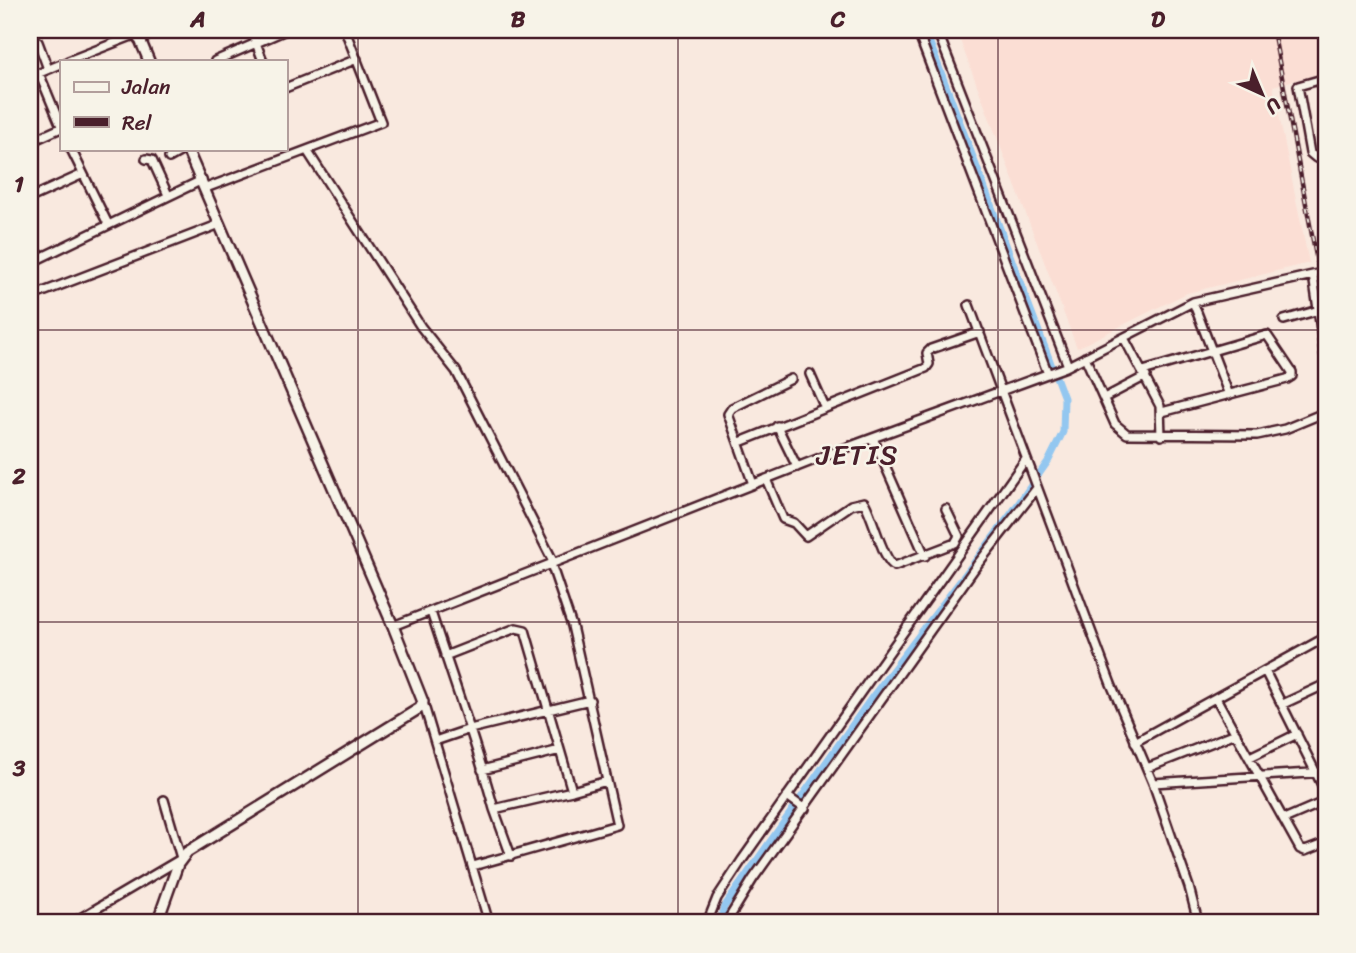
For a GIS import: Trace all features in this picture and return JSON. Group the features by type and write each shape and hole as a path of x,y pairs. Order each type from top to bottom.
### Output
{"main road":[{"path":"149,60 137,34 158,30"},
{"path":"157,923 180,859 386,730 420,708 423,702 204,184 187,150"}],"street":[{"path":"251,30 263,60"},
{"path":"217,60 286,30"},
{"path":"30,260 168,195 308,152 381,122 345,30"},
{"path":"917,30 1049,373"},
{"path":"937,30 1067,367"},
{"path":"71,60 137,34"},
{"path":"38,42 48,69"},
{"path":"287,87 357,59"},
{"path":"30,77 60,64"},
{"path":"39,73 60,125"},
{"path":"1326,78 1298,86 1310,153 1316,158 1326,154"},
{"path":"30,142 60,127"},
{"path":"71,150 108,224"},
{"path":"169,158 184,150"},
{"path":"308,152 421,327 456,370 552,563 566,605 590,700 617,825 472,866"},
{"path":"146,159 151,158 168,195"},
{"path":"30,198 83,174"},
{"path":"30,297 220,224"},
{"path":"393,626 797,467 1067,367 1193,302 1326,272"},
{"path":"1313,275 1326,364"},
{"path":"1193,302 1230,395"},
{"path":"969,305 1003,390 1036,485 1153,783 1189,887 1196,914 1191,923"},
{"path":"1284,320 1319,310"},
{"path":"740,442 926,368 929,364 927,353 931,349 981,332"},
{"path":"1104,398 1145,374 1212,349 1267,335 1292,372 1290,378 1162,412"},
{"path":"1124,338 1145,374 1162,412 1161,436"},
{"path":"1085,358 1123,433 1161,436 1267,434 1326,412"},
{"path":"810,374 825,408"},
{"path":"753,484 728,414 730,410 791,379"},
{"path":"777,426 797,467"},
{"path":"873,438 925,556"},
{"path":"707,923 722,890 1026,459"},
{"path":"766,479 783,519 794,523 805,536 862,501 874,522 886,559 891,565 948,548 959,536"},
{"path":"726,923 752,878 1036,485"},
{"path":"946,509 959,536 970,540"},
{"path":"431,612 511,856"},
{"path":"445,656 522,628 572,791"},
{"path":"1135,742 1326,637"},
{"path":"1265,671 1326,793"},
{"path":"1283,705 1326,684"},
{"path":"1216,698 1302,850 1326,843"},
{"path":"435,741 470,729 590,700"},
{"path":"423,702 489,923"},
{"path":"1147,768 1236,733"},
{"path":"1250,757 1297,734"},
{"path":"482,770 560,750"},
{"path":"1153,783 1326,772"},
{"path":"494,809 607,781"},
{"path":"789,797 803,808"},
{"path":"72,923 180,859 164,800"},
{"path":"1284,818 1326,801"}],"shaded area":[{"path":"956,30 1326,30 1326,72 1273,86 1309,263 1187,293 1077,348"}],"waterway":[{"path":"719,923 724,907 872,697 1013,511 1049,460 1063,432 1064,398 925,30"}],"railway":[{"path":"1273,30 1326,309"}],"district":[{"name":"JETIS","path":"858,454"}]}
